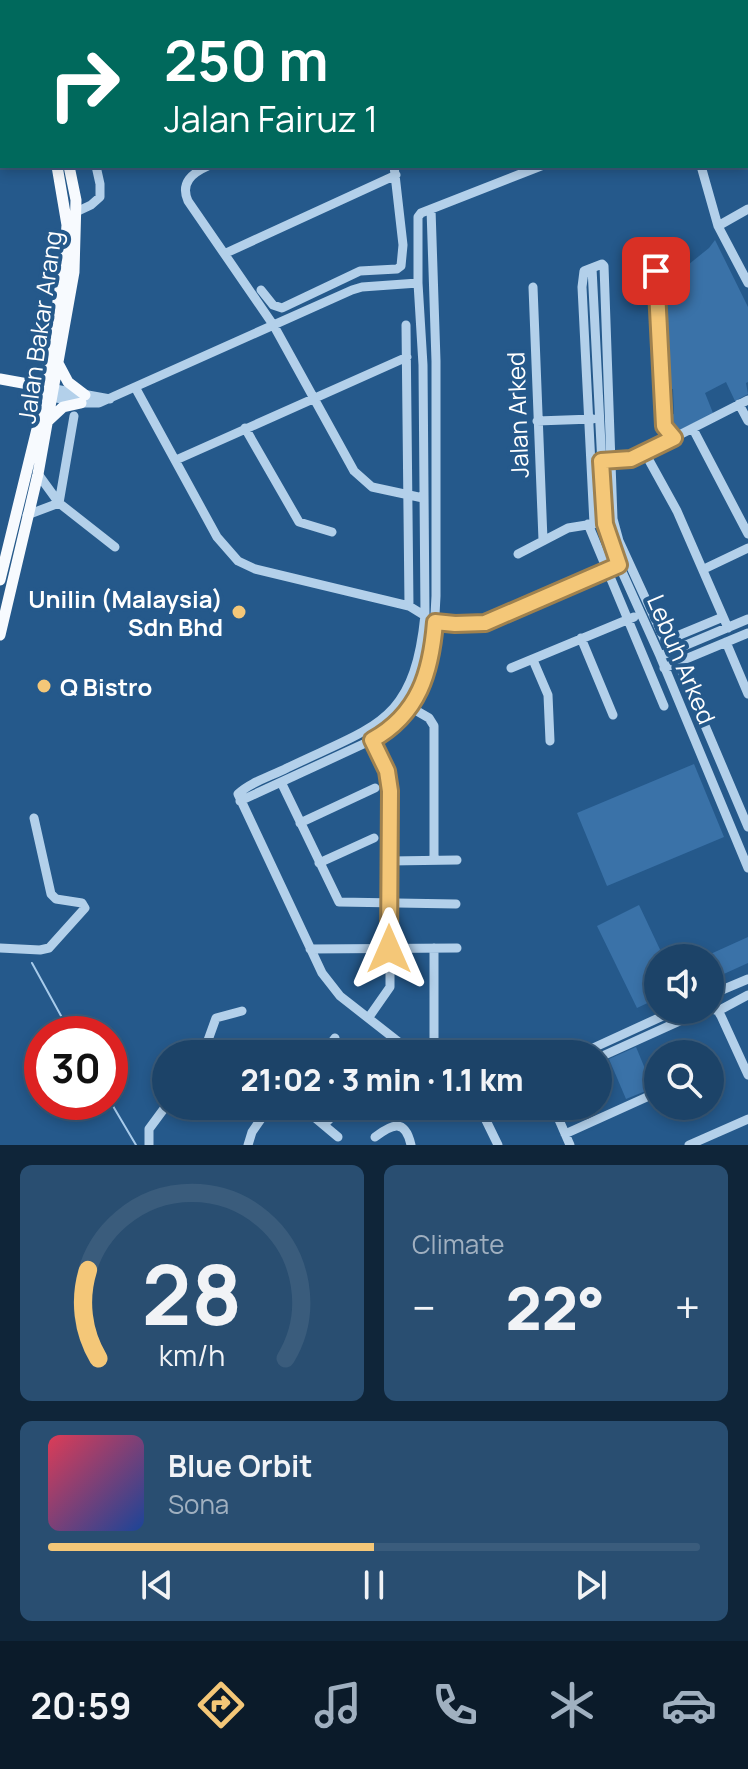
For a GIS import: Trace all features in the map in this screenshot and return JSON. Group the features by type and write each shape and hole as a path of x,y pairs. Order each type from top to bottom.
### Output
{"main road":[{"name":"Jalan Bakar Arang","path":"49,392 46,372 64,265 67,225 57,168"},
{"name":"Jalan Bakar Arang","path":"0,580 59,364 74,272 76,212 69,168"},
{"path":"0,379 26,388 44,416 83,399 68,382 59,364"},
{"path":"26,388 46,372"},
{"path":"0,386 49,392"},
{"name":"Jalan Bakar Arang","path":"0,635 38,474 44,416"}],"street":[{"path":"76,212 100,197 96,168"},
{"path":"205,168 190,177 185,193 274,326 354,471 372,487 423,498"},
{"path":"397,1040 331,986 310,949 238,794 386,718 404,697 416,673 425,615 423,365 417,221 421,213 536,168"},
{"path":"702,168 718,226 745,270 748,283"},
{"path":"226,253 395,171 403,262 397,269 360,271 282,308 273,305 261,290"},
{"path":"240,801 391,729 410,707 428,674 435,622 436,361 431,209"},
{"path":"718,226 748,209"},
{"path":"655,247 664,426 674,438"},
{"path":"664,706 608,570 596,524 588,419 582,287 584,271 602,264 604,266 606,461 615,530 665,641 665,654 748,619"},
{"name":"Lebuh Arked","path":"592,268 600,419 606,461 596,524 641,614 665,654 664,668 748,868"},
{"path":"347,276 352,290"},
{"path":"49,392 99,403 352,290 418,283"},
{"name":"Jalan Arked","path":"533,287 543,540"},
{"path":"406,325 409,606"},
{"path":"176,460 407,357"},
{"path":"423,365 436,361"},
{"path":"135,387 217,537 238,561 255,569 409,606 435,622 455,624 485,623 619,565"},
{"path":"606,461 631,459 744,402 748,421"},
{"path":"59,503 74,416"},
{"path":"537,421 600,419"},
{"path":"245,428 299,522 332,532"},
{"path":"693,429 748,534"},
{"path":"645,453 677,511 728,628"},
{"path":"38,474 59,503 115,547"},
{"path":"27,515 59,503"},
{"path":"518,554 568,528 596,524"},
{"path":"704,569 748,548"},
{"path":"511,668 641,614"},
{"path":"665,641 723,617"},
{"path":"664,668 748,633"},
{"path":"581,638 613,715"},
{"path":"726,642 748,694"},
{"path":"533,660 550,703 550,741"},
{"name":"Lebuh Arked","path":"678,662 748,827"},
{"path":"410,707 429,718 434,726 434,860"},
{"path":"367,729 388,777 390,861 390,987 369,1017"},
{"path":"281,782 339,902 456,904"},
{"path":"300,823 375,788"},
{"path":"0,948 44,950 53,945 85,908 82,903 56,899 51,894 34,818"},
{"path":"319,863 374,838"},
{"path":"390,861 457,860"},
{"path":"434,948 434,1040"},
{"path":"310,949 457,948"},
{"path":"724,989 748,979"},
{"path":"724,1005 748,995"},
{"path":"208,1040 216,1018 242,1011"},
{"path":"611,1040 645,1024"},
{"path":"612,1052 678,1024"},
{"path":"722,1024 744,1054 748,1075"},
{"path":"565,1134 644,1098"},
{"path":"689,1145 748,1119"},
{"path":"149,1145 149,1129 156,1120"},
{"path":"248,1145 260,1120"},
{"path":"318,1120 338,1137"},
{"path":"324,1125 329,1120"},
{"path":"486,1120 498,1145"},
{"path":"559,1120 570,1145"},
{"path":"375,1137 398,1125 406,1132 411,1145"}],"shaded area":[{"path":"715,240 748,307 748,394 735,401 726,382 705,393 713,413 672,434 665,415 674,414 673,389 664,388 663,350 666,349 668,281"},
{"path":"694,764 724,837 607,886 577,813"},
{"path":"639,905 657,944 644,944 644,1005 637,1008 597,926"},
{"path":"748,937 748,963 724,974 724,948"},
{"path":"636,1047 644,1066 644,1092 626,1099 612,1066 612,1058"}],"waterway":[{"path":"32,963 61,1016"},
{"path":"121,1120 136,1145"}],"place":[{"name":"Unilin (Malaysia) Sdn Bhd","path":"239,612"},
{"name":"Q Bistro","path":"44,686"}],"route":[{"path":"389,949 390,791 385,765 372,740 398,723 423,684 431,664 435,622 485,623 619,565 605,524 601,461 631,459 674,438 664,426 656,271"}]}
